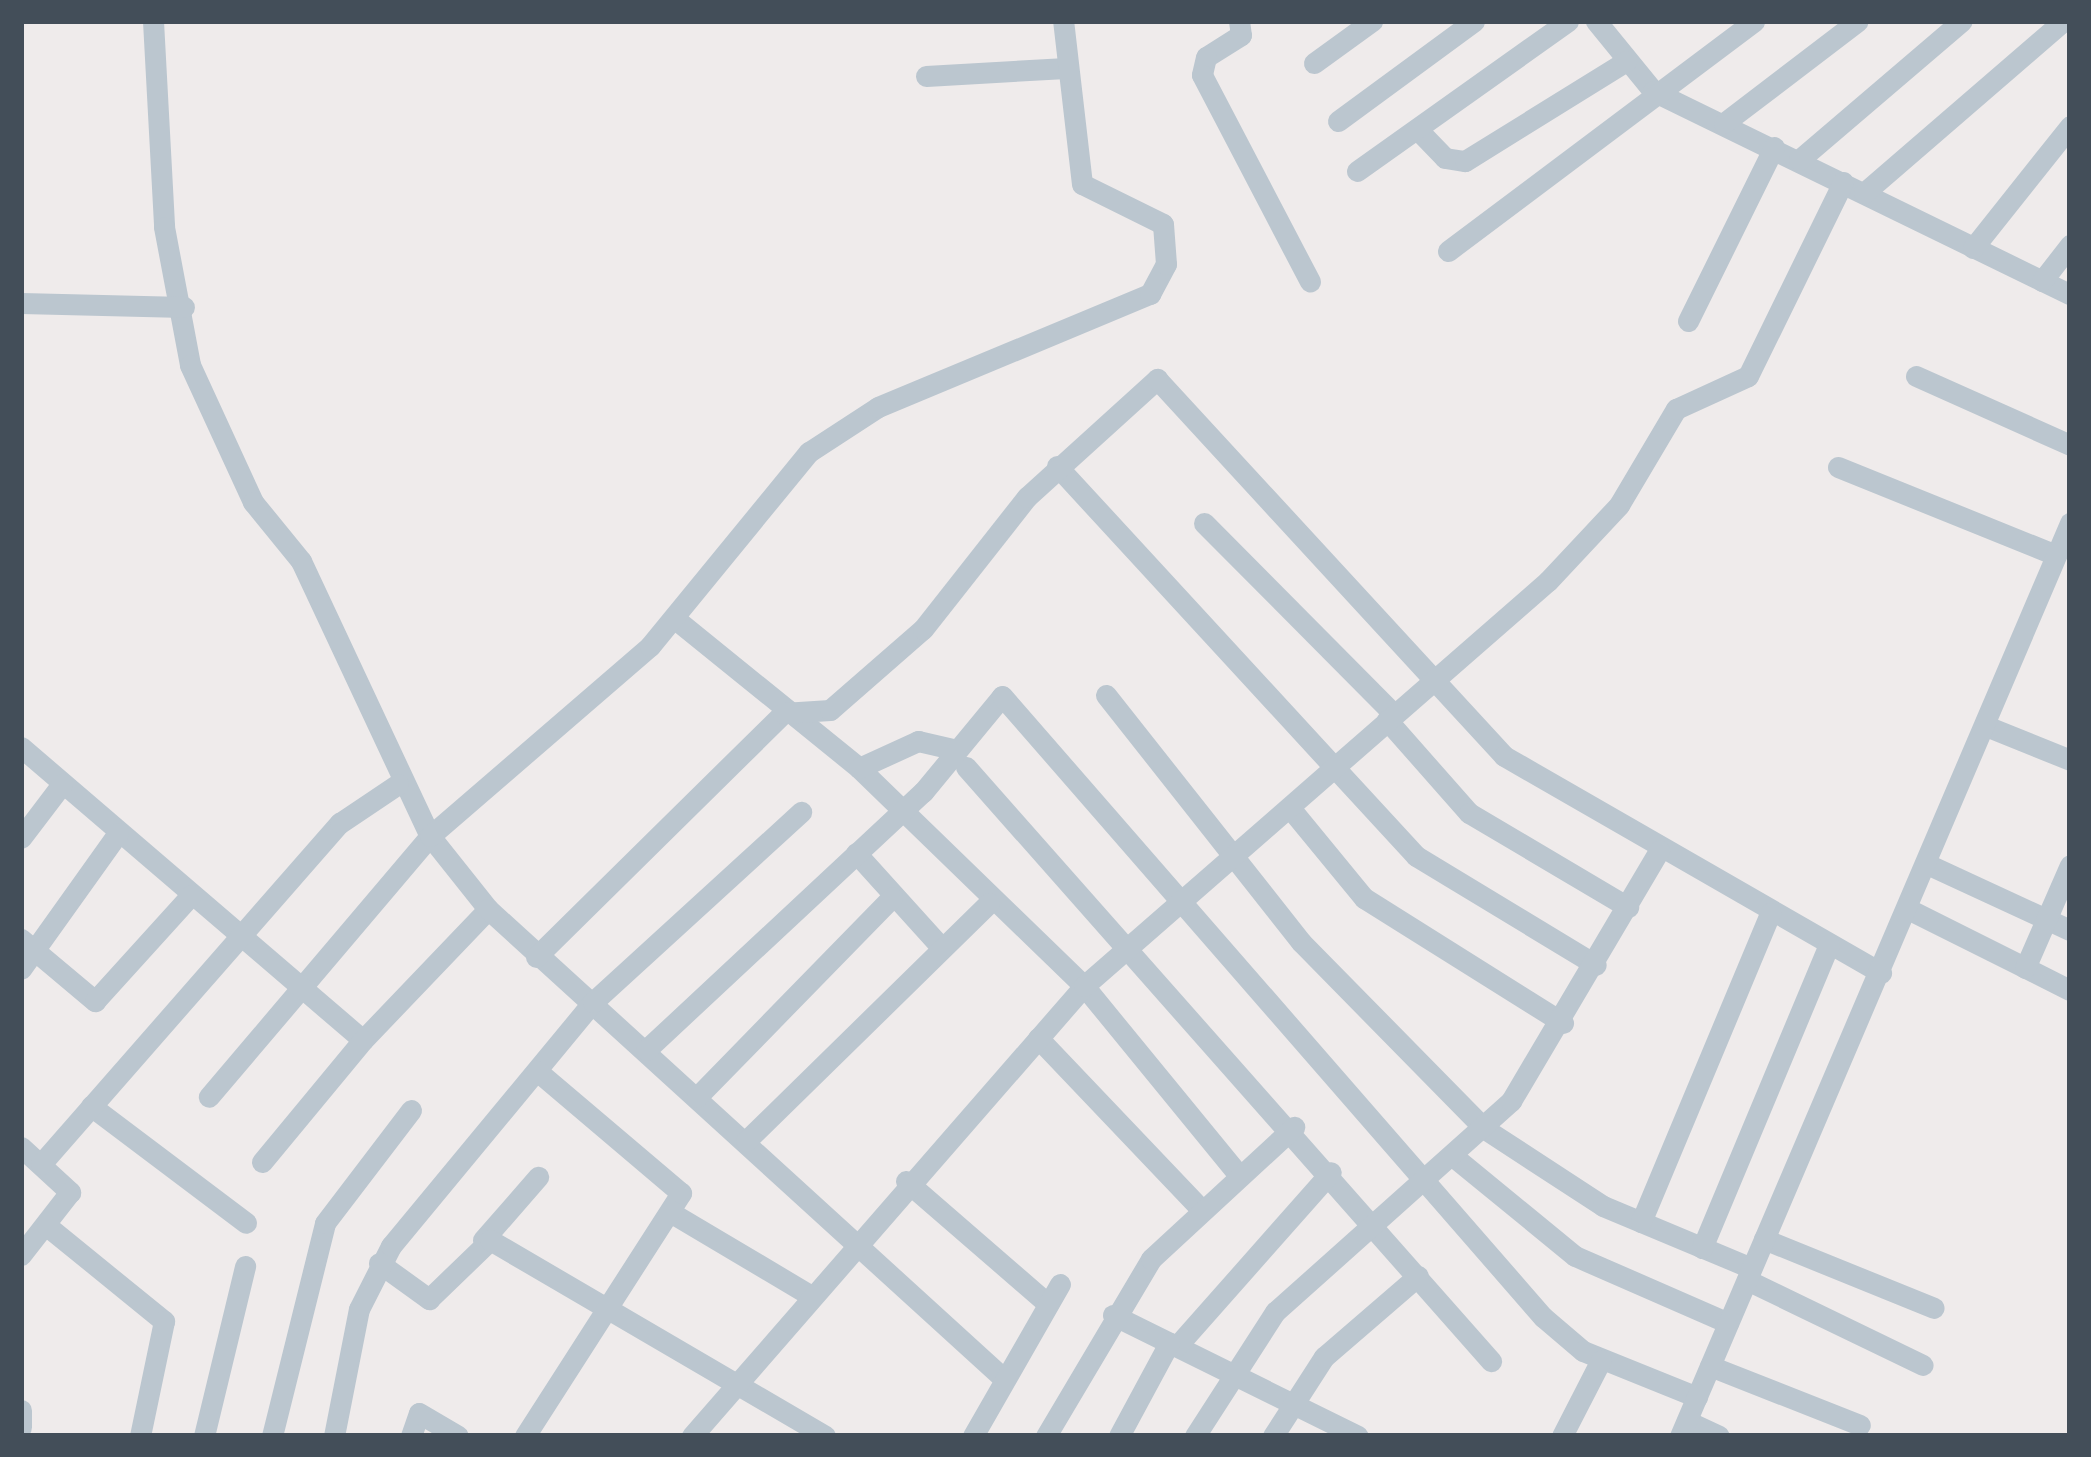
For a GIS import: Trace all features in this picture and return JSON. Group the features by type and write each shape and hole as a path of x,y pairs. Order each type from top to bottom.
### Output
{"street":[{"path":"153,21 164,226 202,391 253,502 316,592 398,784 430,836 488,909 536,957 593,1002 1003,1378"},
{"path":"209,1097 430,836 674,618 844,424 1150,294 1166,264 1163,224 1082,184 1063,21"},
{"path":"1240,21 1241,35 1206,57 1202,75 1310,282"},
{"path":"1315,64 1372,21"},
{"path":"1338,121 1474,21"},
{"path":"1357,171 1568,21"},
{"path":"1596,21 1626,61 1662,95 2070,294"},
{"path":"1448,251 1662,95 1754,21"},
{"path":"1724,122 1858,21"},
{"path":"1799,160 1962,21"},
{"path":"1864,193 2066,22"},
{"path":"1417,129 1445,158 1465,161 1626,61"},
{"path":"926,76 1066,68"},
{"path":"1973,248 2070,126"},
{"path":"1688,321 1774,147"},
{"path":"692,1436 906,1181 1084,986 1176,901 1337,766 1619,505 1676,409 1748,376 1843,182"},
{"path":"2042,281 2070,245"},
{"path":"21,303 184,308"},
{"path":"1916,376 2070,446"},
{"path":"536,957 783,713 830,710 922,629 1057,466 1157,380 1520,768 1881,973"},
{"path":"1057,466 1448,881 1595,965"},
{"path":"1838,467 2056,555"},
{"path":"1204,523 1391,717 1469,813 1628,908"},
{"path":"1719,1436 1683,1429 2070,523"},
{"path":"674,618 783,713 859,767 903,807 989,903 1084,986 1237,1173"},
{"path":"1106,695 1234,851 1300,942 1485,1129 1554,1180 1702,1248 1923,1365"},
{"path":"646,1050 903,807 962,759 1002,696 1543,1317 1601,1360 1697,1397"},
{"path":"1986,726 2070,760"},
{"path":"859,767 918,741 962,759 1294,1127 1491,1360"},
{"path":"21,747 237,937 363,1040"},
{"path":"21,838 62,784"},
{"path":"41,1164 340,823 398,784"},
{"path":"1290,808 1364,898 1563,1023"},
{"path":"334,1436 379,1263 593,1002 801,812"},
{"path":"118,833 26,953 95,1001 191,895"},
{"path":"1195,1436 1232,1372 1275,1312 1485,1129 1563,1023 1659,851"},
{"path":"856,854 938,945"},
{"path":"1927,864 2070,930"},
{"path":"2025,968 2070,865"},
{"path":"697,1097 892,897"},
{"path":"746,1142 938,945 989,903"},
{"path":"262,1162 363,1040 488,909"},
{"path":"1908,909 2070,990"},
{"path":"1641,1222 1770,913"},
{"path":"1702,1248 1829,945"},
{"path":"1038,1038 1199,1208"},
{"path":"525,1436 670,1212 675,1180 537,1071"},
{"path":"91,1106 246,1223"},
{"path":"272,1436 325,1223 411,1110"},
{"path":"1046,1436 1113,1316 1199,1208 1294,1127"},
{"path":"21,1147 70,1192 21,1255"},
{"path":"1454,1156 1575,1256 1728,1323"},
{"path":"1119,1436 1173,1344 1331,1172"},
{"path":"379,1263 429,1299 538,1177"},
{"path":"906,1181 1048,1304"},
{"path":"670,1212 808,1294"},
{"path":"47,1226 164,1321 140,1436"},
{"path":"1764,1239 1934,1308"},
{"path":"483,1240 730,1387 825,1436"},
{"path":"204,1436 245,1266"},
{"path":"1274,1436 1324,1357 1418,1276"},
{"path":"973,1436 1060,1284"},
{"path":"1113,1316 1294,1402 1346,1433"},
{"path":"1562,1436 1601,1360"},
{"path":"1710,1366 1860,1425"},
{"path":"21,1410 21,1427"},
{"path":"411,1436 419,1413 458,1436"}]}
